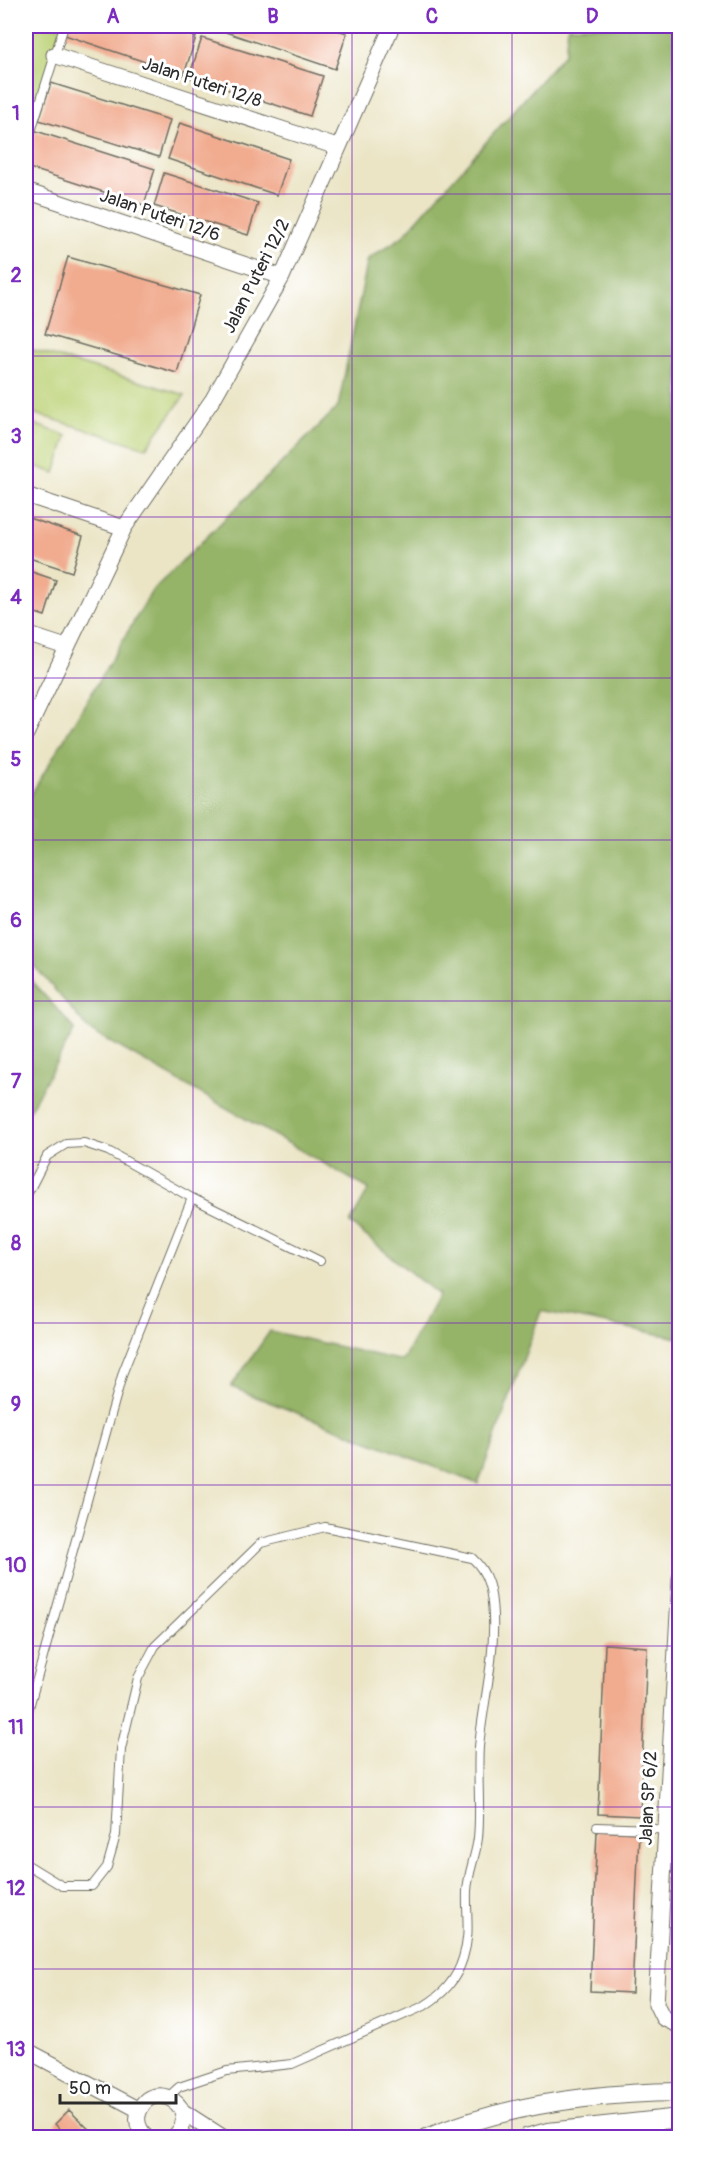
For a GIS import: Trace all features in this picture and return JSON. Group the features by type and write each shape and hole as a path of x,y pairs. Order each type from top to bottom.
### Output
{"street":[{"name":"Jalan Puteri 12/2","path":"26,734 124,528 213,399 282,277 337,147 392,26"},
{"name":"Jalan Puteri 12/8","path":"54,55 337,147"},
{"name":"Jalan Puteri 12/6","path":"26,191 282,277"},
{"path":"26,495 124,528"},
{"path":"26,634 66,647"},
{"name":"Jalan SP 6/2","path":"679,1580 673,1830 656,2004 663,2018 680,2026"},
{"path":"26,2050 139,2110"},
{"path":"427,2138 447,2129 546,2101 680,2092"},
{"path":"147,2137 138,2125 139,2110 147,2100 160,2096 168,2097 179,2105 182,2111 184,2118 179,2135"},
{"path":"182,2111 224,2138"},
{"path":"526,2138 548,2132 680,2118"}],"lane":[{"path":"26,147 64,26"},
{"path":"26,1197 47,1156 66,1144 84,1143 108,1151 192,1198 320,1261"},
{"path":"26,1718 123,1372 192,1198"},
{"path":"26,1864 62,1886 92,1886 107,1867 116,1835 121,1749 138,1678 155,1646 261,1543 325,1527 472,1558 483,1568 488,1578 494,1616 488,1693 479,1745 478,1836 467,1891 470,1932 463,1958 451,1984 441,1995 424,2006 292,2064 227,2071 179,2086 168,2097"},
{"path":"597,1827 673,1830"}],"green space":[{"path":"26,26 64,26 26,147"},
{"path":"568,26 679,26 679,1338 541,1311 478,1484 231,1387 270,1331 402,1361 438,1295 350,1223 369,1189 89,1030 26,956 26,803 152,591 338,407 368,259 402,237 565,53"},
{"path":"26,348 185,395 146,448 26,411"},
{"path":"26,421 67,436 55,473 26,463"},
{"path":"26,975 75,1029 26,1116"}],"building":[{"path":"65,26 162,26 196,37 184,75 62,34"},
{"path":"208,26 324,26 347,33 335,69"},
{"path":"202,38 323,76 310,116 189,77"},
{"path":"51,83 170,120 159,157 39,120"},
{"path":"180,123 289,159 277,195 168,159"},
{"path":"33,130 155,169 144,205 26,167 26,155"},
{"path":"164,173 258,203 248,235 154,206"},
{"path":"68,257 200,295 177,373 45,334"},
{"path":"26,517 83,536 72,572 26,557"},
{"path":"26,570 56,580 45,616 26,610"},
{"path":"605,1644 647,1647 640,1816 598,1814"},
{"path":"597,1831 639,1833 632,1993 590,1991"},
{"path":"69,2110 98,2138 69,2138 55,2124"}]}
